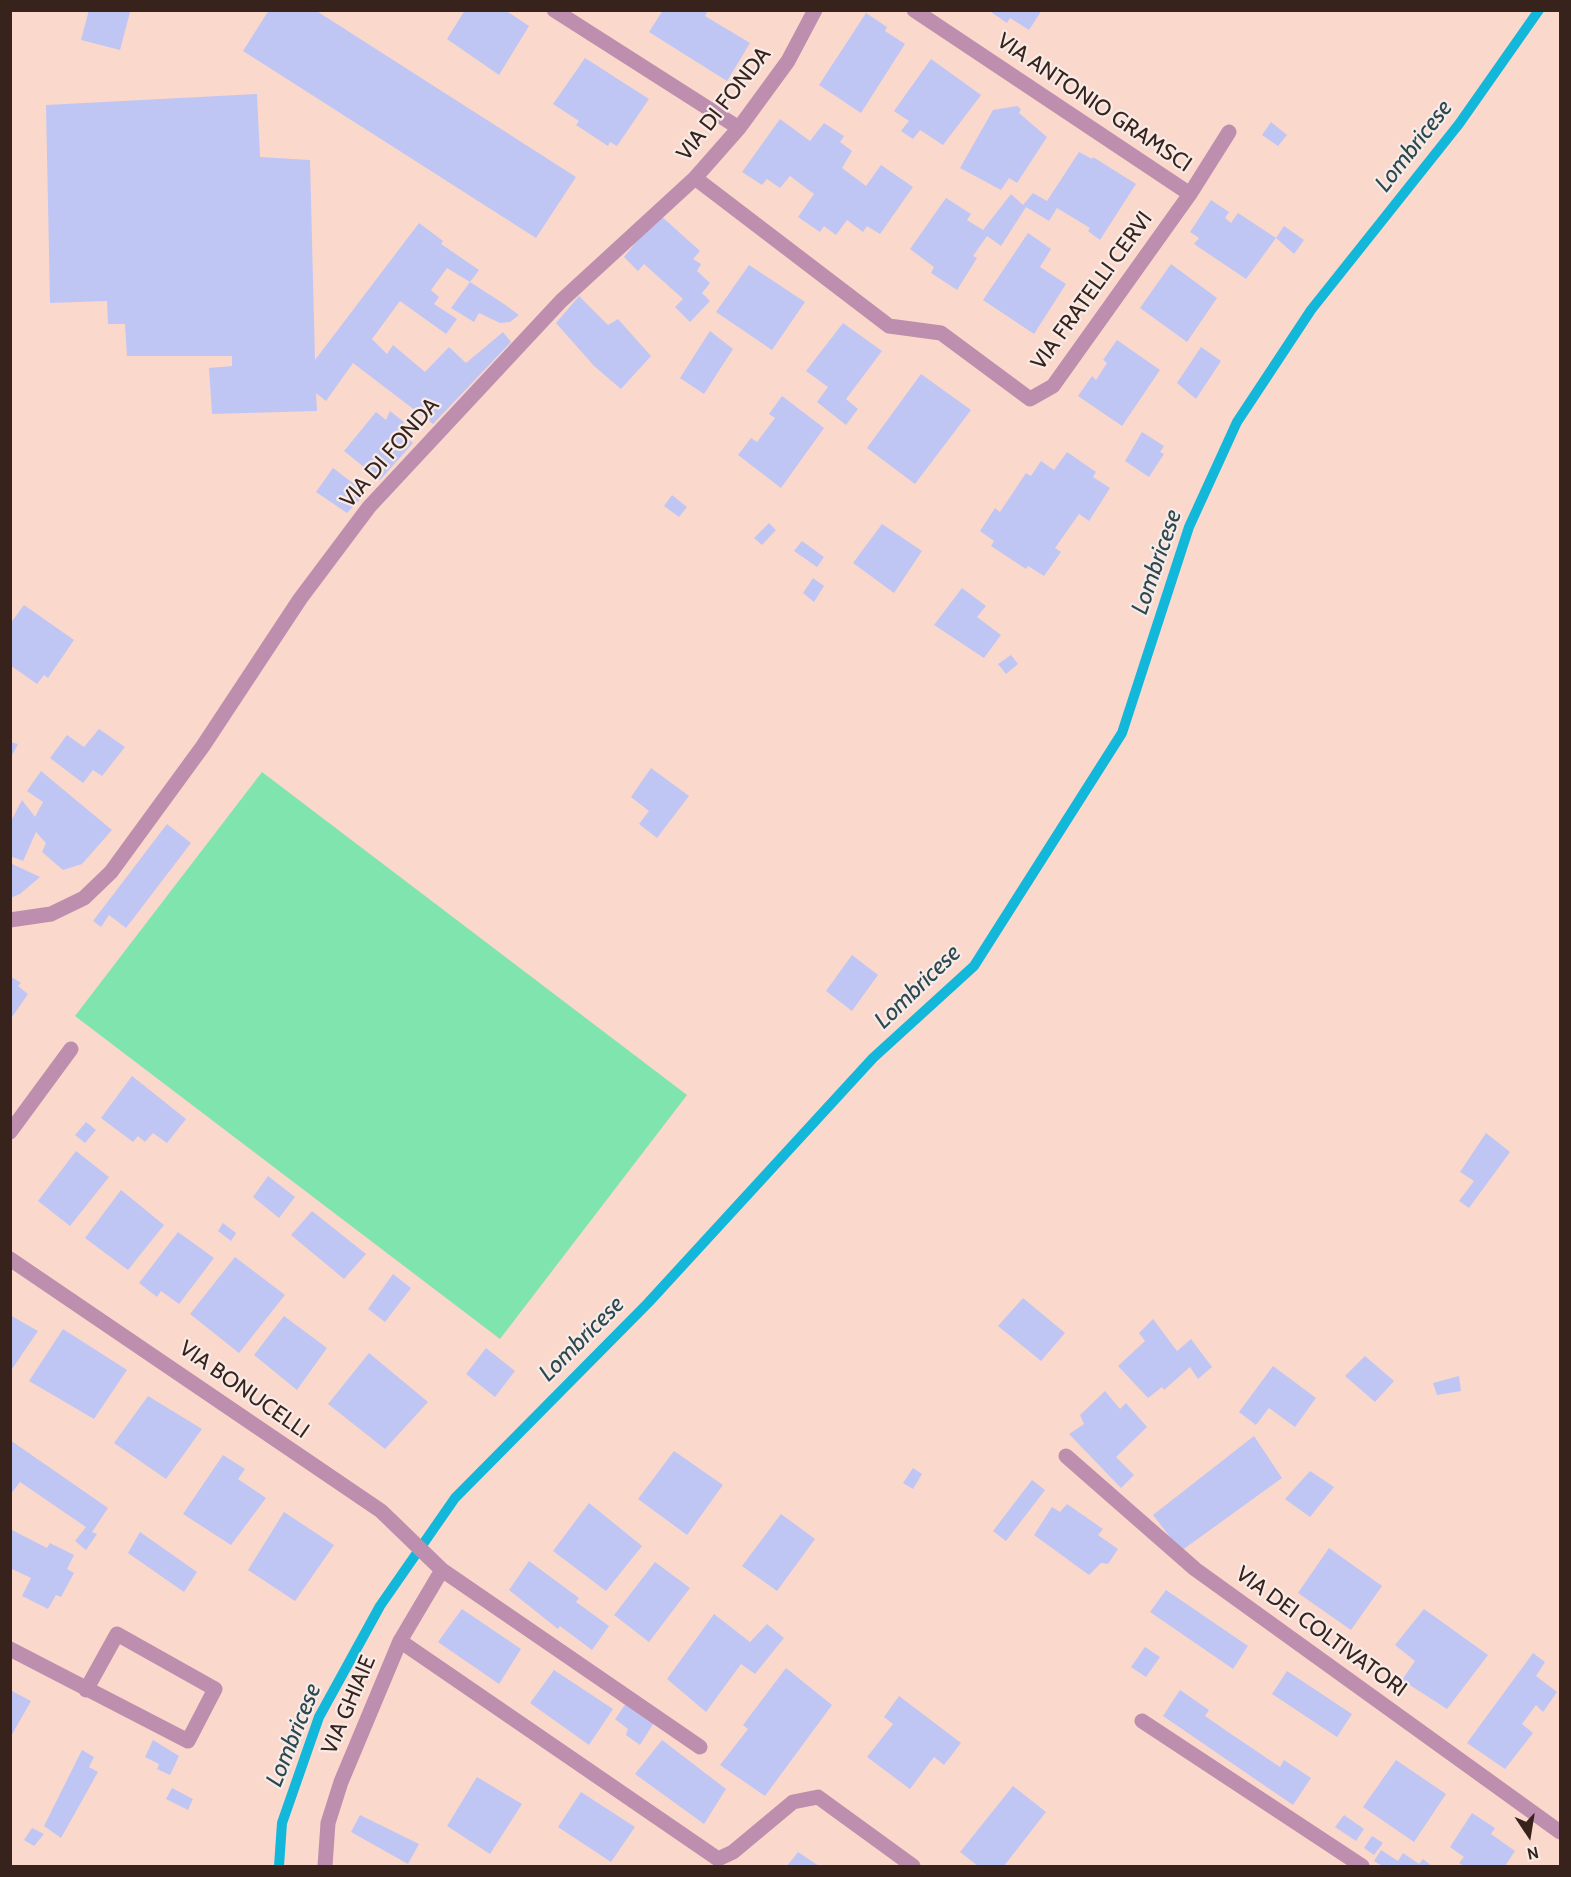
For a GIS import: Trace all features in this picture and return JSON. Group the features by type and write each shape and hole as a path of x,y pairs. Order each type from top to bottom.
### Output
{"street":[{"path":"554,10 739,128"},
{"name":"VIA DI FONDA","path":"10,920 51,914 84,898 111,872 203,746 300,599 369,507 561,301 695,177 739,128 788,61 815,10"},
{"name":"VIA ANTONIO GRAMSCI","path":"914,10 1190,194"},
{"name":"VIA FRATELLI CERVI","path":"695,177 889,326 941,333 1030,399 1053,386 1190,194 1229,132"},
{"path":"10,1132 71,1049"},
{"name":"VIA BONUCELLI","path":"10,1259 381,1511 442,1570 700,1747"},
{"name":"VIA DEI COLTIVATORI","path":"1066,1456 1195,1569 1560,1832"},
{"name":"VIA GHIAIE","path":"325,1866 328,1823 341,1782 400,1641 442,1570"},
{"path":"10,1649 86,1690 188,1741 215,1689 117,1634 86,1690"},
{"path":"400,1641 718,1858 733,1852 793,1802 818,1797 913,1866"},
{"path":"1142,1721 1362,1866"}],"green space":[{"path":"262,772 687,1095 500,1339 75,1016"}],"building":[{"path":"89,10 130,12 120,50 81,40"},
{"path":"269,10 315,10 576,177 536,238 243,51"},
{"path":"465,10 505,10 529,26 499,75 447,39"},
{"path":"663,10 708,10 705,16 750,43 727,81 649,32"},
{"path":"988,10 1042,10 1029,30 1010,18 1007,23"},
{"path":"866,13 887,27 885,31 905,44 861,113 819,85"},
{"path":"585,58 649,99 617,146 610,142 608,146 576,125 579,121 553,104"},
{"path":"931,59 981,95 943,145 920,130 913,139 901,131 909,121 894,111"},
{"path":"257,94 260,157 310,160 315,360 419,223 443,241 441,244 479,270 470,282 447,268 431,290 439,297 434,304 457,319 446,334 400,301 372,339 387,354 393,345 425,372 449,347 466,363 503,332 511,342 433,424 353,363 326,401 316,393 317,411 212,414 209,368 232,366 232,356 127,356 125,324 108,324 107,301 50,303 46,105"},
{"path":"1017,106 1021,109 1019,113 1047,137 1017,183 1009,178 1001,190 960,168 993,110"},
{"path":"780,119 810,141 824,123 844,136 840,142 852,151 842,168 866,186 881,165 913,187 880,234 867,226 863,232 847,220 836,235 824,226 820,232 798,217 814,194 790,176 780,188 767,179 762,185 742,172"},
{"path":"1271,122 1287,135 1278,146 1262,135"},
{"path":"1079,152 1092,159 1093,157 1136,184 1100,240 1088,231 1090,228 1057,208 1049,221 1026,207 1001,246 987,236 973,256 977,258 957,290 931,273 934,267 910,249 946,198 971,214 967,220 983,230 1011,194 1023,205 1033,193 1047,201"},
{"path":"1211,200 1229,212 1225,218 1231,223 1238,213 1276,238 1246,279 1194,244 1199,238 1190,232"},
{"path":"659,214 700,251 693,259 701,264 697,271 710,283 702,293 710,301 690,322 675,307 683,299 644,264 638,271 624,257"},
{"path":"1284,226 1304,240 1294,254 1276,238"},
{"path":"1028,233 1051,249 1040,267 1066,284 1034,334 983,300"},
{"path":"1171,264 1217,298 1187,342 1140,308"},
{"path":"749,265 805,302 772,350 716,312"},
{"path":"470,282 519,315 510,322 500,323 479,313 474,322 451,308"},
{"path":"579,296 608,325 618,319 651,356 621,389 594,366 556,323"},
{"path":"843,323 882,351 846,399 858,409 846,425 817,402 828,387 806,371"},
{"path":"710,331 733,349 704,394 680,378"},
{"path":"1117,340 1160,370 1122,426 1078,396 1092,376 1096,380 1107,363 1103,360"},
{"path":"1201,347 1221,361 1196,399 1177,383"},
{"path":"921,374 971,410 915,484 867,448"},
{"path":"782,396 824,428 781,488 738,455 751,438 757,442 775,418 769,414"},
{"path":"390,411 404,422 398,430 413,443 380,480 344,451 376,412 386,420"},
{"path":"1142,432 1164,446 1160,452 1164,454 1149,477 1125,461"},
{"path":"1067,452 1096,472 1093,477 1110,488 1089,521 1079,514 1055,548 1061,552 1044,576 1028,566 1026,569 991,546 994,541 980,531 995,508 1000,512 1026,473 1031,476 1041,461 1054,470"},
{"path":"333,468 366,493 347,513 316,492"},
{"path":"672,495 687,507 679,517 664,506"},
{"path":"769,523 776,530 762,545 754,538"},
{"path":"882,524 922,551 894,593 853,563"},
{"path":"802,541 824,557 817,567 794,551"},
{"path":"813,578 824,586 814,602 803,593"},
{"path":"962,588 986,606 977,617 1001,635 984,658 934,625"},
{"path":"24,605 74,640 48,678 44,675 37,684 10,665 10,624"},
{"path":"1011,655 1018,664 1006,674 998,664"},
{"path":"99,729 125,747 102,776 93,770 83,783 50,758 67,735 84,747"},
{"path":"10,742 18,744 10,759"},
{"path":"651,768 689,796 657,838 639,824 649,811 631,797"},
{"path":"41,771 112,830 82,864 63,870 42,852 46,843 36,832 23,861 10,856 10,823 22,800 35,817 43,802 27,791"},
{"path":"167,824 191,843 126,928 109,915 101,927 93,921"},
{"path":"10,863 40,877 20,894 10,898"},
{"path":"852,955 878,975 852,1011 826,991"},
{"path":"10,976 21,983 18,986 28,994 10,1020"},
{"path":"132,1076 186,1119 167,1143 153,1133 145,1142 138,1136 133,1142 101,1118"},
{"path":"86,1122 96,1130 85,1143 75,1135"},
{"path":"1486,1133 1510,1152 1469,1208 1459,1201 1474,1181 1460,1172"},
{"path":"76,1151 109,1177 70,1226 38,1201"},
{"path":"268,1176 295,1197 279,1218 253,1197"},
{"path":"121,1190 164,1225 128,1270 85,1238"},
{"path":"312,1211 366,1254 344,1279 291,1235"},
{"path":"223,1223 236,1233 231,1241 218,1231"},
{"path":"178,1232 214,1258 179,1304 161,1291 157,1297 139,1283"},
{"path":"235,1257 285,1295 239,1353 190,1314"},
{"path":"393,1274 411,1288 385,1322 368,1309"},
{"path":"1023,1298 1065,1333 1041,1361 998,1326"},
{"path":"10,1315 38,1331 10,1372"},
{"path":"284,1316 327,1348 297,1390 254,1355"},
{"path":"1153,1319 1177,1351 1191,1339 1212,1367 1198,1379 1190,1367 1164,1390 1162,1387 1148,1398 1118,1366 1145,1341 1139,1333"},
{"path":"63,1329 127,1370 94,1419 29,1381"},
{"path":"486,1348 515,1371 495,1397 466,1374"},
{"path":"369,1353 428,1402 385,1449 328,1404"},
{"path":"1365,1356 1394,1381 1375,1402 1345,1376"},
{"path":"1273,1366 1316,1398 1295,1427 1269,1408 1256,1425 1239,1412"},
{"path":"1459,1376 1461,1391 1437,1395 1433,1383"},
{"path":"1105,1391 1120,1409 1126,1403 1147,1427 1116,1457 1134,1475 1121,1488 1069,1434 1084,1424 1080,1415"},
{"path":"148,1396 202,1429 166,1479 114,1443"},
{"path":"1254,1436 1282,1478 1181,1551 1153,1515"},
{"path":"10,1440 108,1508 92,1532 97,1534 86,1550 75,1541 86,1527 20,1482 10,1495"},
{"path":"674,1451 723,1485 687,1535 638,1499"},
{"path":"223,1455 245,1469 238,1479 266,1498 231,1545 183,1514"},
{"path":"913,1468 922,1474 913,1489 903,1483"},
{"path":"1310,1471 1334,1487 1310,1517 1285,1499"},
{"path":"1032,1480 1045,1490 1006,1541 993,1531"},
{"path":"589,1503 642,1546 606,1591 553,1551"},
{"path":"1067,1504 1103,1529 1098,1535 1118,1549 1108,1564 1101,1563 1089,1575 1034,1535 1052,1507 1060,1512"},
{"path":"284,1512 334,1545 295,1601 248,1570"},
{"path":"781,1514 815,1539 777,1591 742,1566"},
{"path":"10,1529 47,1548 50,1543 74,1555 67,1569 74,1573 61,1597 56,1595 48,1609 22,1596 31,1578 10,1568"},
{"path":"140,1532 197,1572 184,1592 128,1553"},
{"path":"1329,1548 1382,1586 1351,1630 1298,1593"},
{"path":"529,1561 579,1598 576,1602 609,1626 592,1650 560,1626 558,1629 509,1590"},
{"path":"655,1562 690,1588 649,1642 614,1615"},
{"path":"1166,1590 1248,1646 1233,1669 1150,1612"},
{"path":"462,1609 521,1649 499,1684 438,1642"},
{"path":"1424,1609 1488,1655 1447,1709 1402,1680 1415,1661 1395,1645"},
{"path":"714,1614 750,1642 767,1624 784,1638 755,1674 741,1664 706,1712 667,1679"},
{"path":"1145,1647 1160,1657 1146,1677 1131,1667"},
{"path":"1533,1653 1545,1662 1536,1676 1557,1692 1543,1712 1536,1705 1522,1724 1533,1733 1505,1769 1467,1743"},
{"path":"786,1668 832,1705 765,1796 720,1765 748,1729 743,1725"},
{"path":"554,1670 613,1709 589,1745 530,1703"},
{"path":"1287,1671 1352,1714 1337,1737 1272,1694"},
{"path":"10,1690 31,1701 10,1738"},
{"path":"1180,1690 1209,1710 1205,1716 1280,1767 1284,1760 1311,1778 1293,1805 1163,1716"},
{"path":"899,1696 961,1743 944,1765 934,1757 910,1789 867,1757 893,1724 884,1717"},
{"path":"627,1702 655,1721 640,1745 626,1735 628,1729 615,1719"},
{"path":"153,1740 179,1756 170,1775 157,1769 159,1764 145,1757"},
{"path":"662,1740 726,1789 704,1824 635,1774"},
{"path":"82,1750 94,1757 89,1767 98,1772 61,1838 44,1826"},
{"path":"1396,1760 1446,1794 1414,1842 1363,1807"},
{"path":"477,1777 522,1804 490,1854 447,1826"},
{"path":"1013,1786 1046,1812 1004,1866 978,1866 960,1852"},
{"path":"172,1788 193,1799 188,1810 166,1799"},
{"path":"581,1792 635,1827 611,1862 558,1827"},
{"path":"1472,1813 1495,1828 1491,1834 1515,1851 1505,1866 1464,1866 1459,1863 1464,1857 1450,1847"},
{"path":"360,1815 419,1844 408,1864 351,1832"},
{"path":"1344,1815 1364,1829 1356,1841 1335,1827"},
{"path":"32,1828 44,1834 34,1846 24,1840"},
{"path":"1372,1836 1383,1843 1374,1855 1364,1848"},
{"path":"1381,1850 1398,1861 1403,1853 1419,1864 1423,1859 1432,1866 1382,1866 1374,1861"},
{"path":"798,1852 819,1866 787,1866"}],"waterway":[{"name":"Lombricese","path":"279,1866 282,1823 319,1717 380,1606 455,1498 648,1303 873,1058 974,966 1122,733 1189,527 1237,422 1311,310 1459,124 1539,10"}]}
